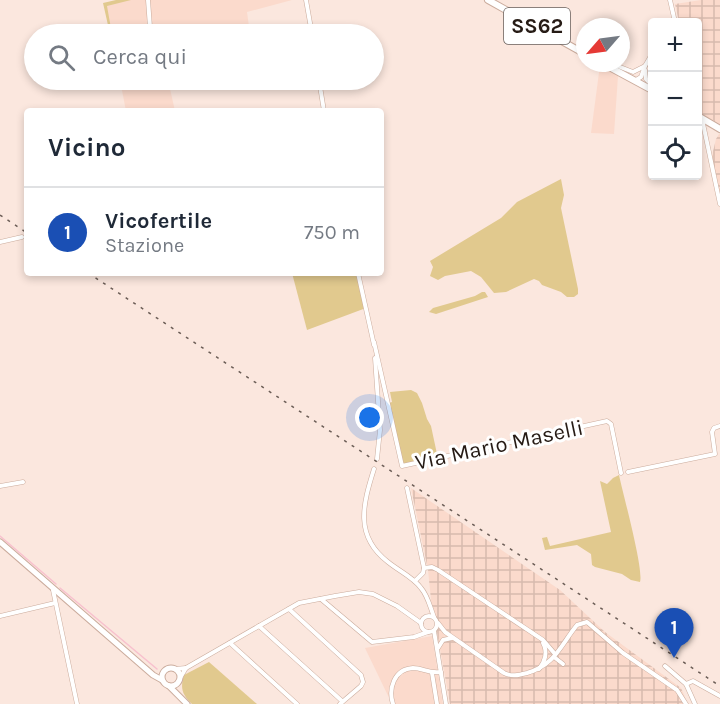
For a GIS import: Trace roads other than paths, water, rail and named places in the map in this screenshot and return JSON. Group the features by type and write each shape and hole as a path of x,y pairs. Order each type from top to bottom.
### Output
{"main road":[{"name":"SS62","path":"488,0 576,49"},
{"path":"620,72 648,86"},
{"path":"702,119 720,129"}],"street":[{"path":"148,0 150,24"},
{"path":"306,0 310,24"},
{"path":"670,0 673,18"},
{"path":"636,80 638,72 648,61"},
{"path":"630,71 633,72 645,66"},
{"path":"645,66 648,82"},
{"path":"321,90 324,108"},
{"path":"702,126 720,204"},
{"path":"0,242 22,237"},
{"path":"359,276 374,342 380,438 377,459"},
{"name":"Via Mario Maselli","path":"374,342 402,466 607,421 611,424 621,473"},
{"path":"378,398 387,400"},
{"path":"628,472 714,455 716,452 712,430 720,426"},
{"path":"374,469 363,506 363,518 368,537 386,561 415,581 426,594 434,617 445,632 508,675 517,675 538,670 548,664 577,625 584,622 589,623 623,653 677,690 686,704"},
{"path":"0,486 23,482"},
{"path":"407,488 424,568 423,573 415,581"},
{"path":"0,542 186,703"},
{"path":"424,568 435,568 541,639 563,664"},
{"path":"53,586 77,704"},
{"path":"143,666 155,673 170,668 186,668 299,603 366,592 381,597 415,617 423,629 445,632"},
{"path":"334,609 331,603 335,596"},
{"path":"320,599 372,642 414,637 432,631 438,623"},
{"path":"0,616 55,603"},
{"path":"414,637 430,607"},
{"path":"259,626 341,703 361,686 363,682 361,675 288,609"},
{"path":"415,617 434,617"},
{"path":"432,631 446,704"},
{"path":"437,649 443,640 454,638"},
{"path":"230,643 297,704"},
{"path":"548,648 562,646"},
{"path":"538,670 548,648"},
{"path":"665,666 686,684 695,704"},
{"path":"169,686 179,680 186,668"},
{"path":"393,704 391,688 399,674 412,668 432,673 441,672"},
{"path":"175,669 179,673 177,689 186,703"},
{"path":"162,680 164,670"},
{"path":"432,673 437,704"},
{"path":"686,684 693,681 720,696"}],"waterway":[{"path":"0,536 56,584"},
{"path":"60,588 157,669"}],"railway":[{"path":"0,215 24,231"},
{"path":"93,276 720,686"}],"place":[{"name":"Vicofertile","path":"674,658"}]}
